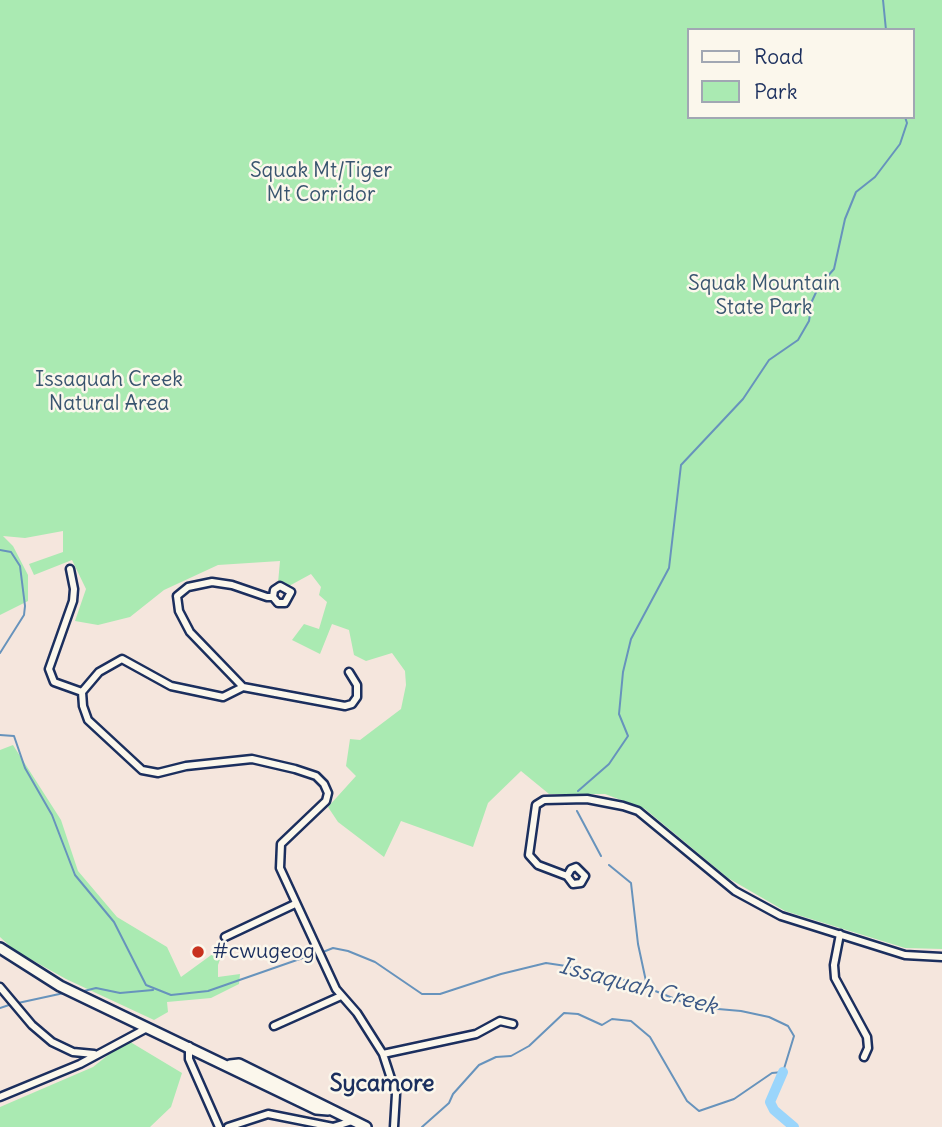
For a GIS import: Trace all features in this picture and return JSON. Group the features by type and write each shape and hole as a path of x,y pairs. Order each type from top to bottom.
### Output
{"main road":[{"path":"0,948 60,986 230,1065 239,1064 278,1087 366,1127"}],"street":[{"path":"70,569 74,589 73,601 49,669 51,678 58,684 82,692"},
{"path":"273,597 212,582 188,587 177,596 179,611 190,632 243,687 349,705 355,702 358,691 349,672"},
{"path":"243,687 228,696 172,687 122,659 99,672 82,692 83,706 88,720 127,758 149,773 252,759 276,763 321,780 328,793 326,801 285,838 279,849 280,868 341,996 357,1013 383,1054 396,1094 394,1127"},
{"path":"567,876 538,865 529,855 536,805 544,800 587,799 623,806 638,811 712,873 752,901 795,922 905,956 942,957"},
{"path":"225,937 295,904"},
{"path":"840,934 834,965 835,978 867,1037 864,1057"},
{"path":"0,987 32,1025 52,1042 73,1052 97,1054"},
{"path":"275,1026 341,996"},
{"path":"383,1054 476,1034 500,1021 513,1024"},
{"path":"0,1097 80,1064 147,1028"},
{"path":"189,1046 189,1059 219,1127"},
{"path":"228,1127 268,1114 292,1116 334,1127 352,1121"},
{"path":"292,1116 293,1127"}],"green space":[{"path":"0,0 942,0 942,949 905,948 785,911 728,878 645,809 605,794 549,794 521,771 488,803 473,847 401,821 384,857 338,822 328,807 356,776 346,766 350,739 360,740 401,709 406,685 405,671 392,653 366,661 354,655 349,630 332,624 320,654 292,640 304,624 319,629 327,602 319,595 321,587 311,574 289,586 278,583 280,561 218,565 164,590 130,617 98,625 75,621 86,589 72,560 34,575 29,564 63,552 63,531 25,538 3,536 13,546 28,575 28,601 0,615"},
{"path":"13,745 61,820 78,871 117,917 167,947 181,977 225,945 218,965 218,977 240,974 239,984 211,998 167,1002 168,1012 154,1020 66,979 14,950 0,937 0,750"},
{"path":"127,1040 182,1073 171,1107 150,1127 0,1127 0,1107 93,1067"}],"waterway":[{"path":"883,0 886,28"},
{"path":"578,791 609,764 628,736 619,714 623,672 631,639 669,568 681,465 743,399 769,360 798,340 809,321 812,301 819,286 834,269 845,219 856,192 875,177 900,144 907,123 906,119"},
{"name":"Issaquah Creek","path":"0,550 11,552 20,566 25,606 24,615 0,653"},
{"name":"Issaquah Creek","path":"0,735 14,736 25,768 52,815 75,875 114,922 146,985 171,995 208,991 317,953"},
{"path":"577,811 601,856"},
{"path":"609,865 631,883 638,944 647,986"},
{"name":"Issaquah Creek","path":"323,952 333,948 375,962 422,994 440,994 546,963 566,966 633,982 695,1007 741,1011 769,1017 788,1026 794,1036 783,1072 772,1073 734,1099 699,1111 687,1101 650,1037 631,1021 612,1019 602,1025 578,1014 564,1013 529,1046 511,1056 496,1057 479,1065 453,1094 449,1103 422,1127"},
{"path":"84,991 96,988 120,993 153,990"},
{"path":"18,1003 64,993"},
{"path":"0,1008 9,1005"},
{"name":"Issaquah Creek","path":"783,1072 770,1102 774,1110 794,1127"}],"place":[{"name":"#cwugeog","path":"198,952"}],"district":[{"name":"Sycamore","path":"382,1084"}],"park label":[{"name":"Squak Mt/Tiger Mt Corridor","path":"321,183"},
{"name":"Squak Mountain State Park","path":"764,296"},
{"name":"Issaquah Creek Natural Area","path":"109,392"}]}
